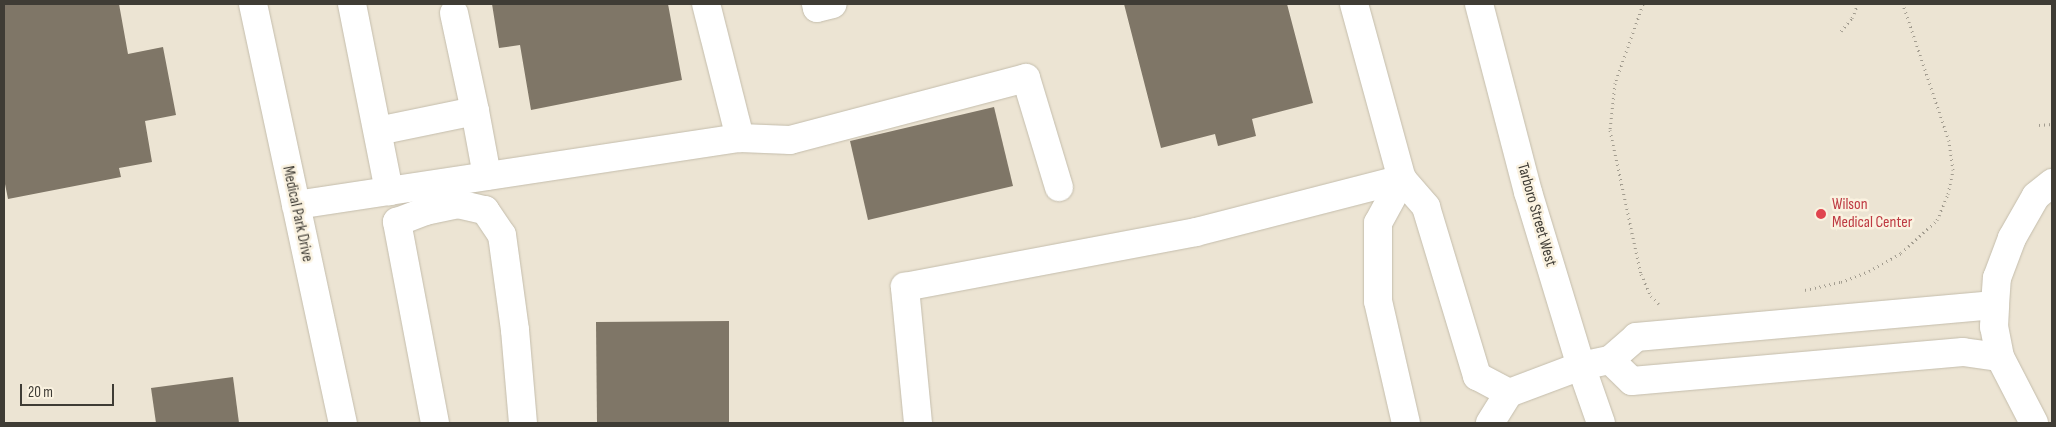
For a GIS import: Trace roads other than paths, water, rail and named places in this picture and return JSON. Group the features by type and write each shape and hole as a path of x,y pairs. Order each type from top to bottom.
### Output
{"main road":[{"name":"Medical Park Drive","path":"253,4 343,423"},
{"path":"352,4 389,191"},
{"path":"706,4 740,138"},
{"path":"816,4 817,8 833,4"},
{"path":"1354,4 1402,179 1426,207 1477,376 1509,392"},
{"name":"Tarboro Street West","path":"1479,4 1528,192 1580,366 1601,423"},
{"path":"454,13 487,176"},
{"path":"296,205 740,138 790,140 1026,78 1059,187"},
{"path":"378,131 475,112"},
{"path":"918,423 905,287 1196,232 1402,179"},
{"path":"1402,179 1378,223 1378,301 1406,423"},
{"path":"2034,423 2000,357 1994,326 1997,278 2012,238 2044,190"},
{"path":"435,423 397,222 425,211 458,204 485,210 502,234 515,330 523,423"},
{"path":"1490,423 1509,392 1580,366 1610,360 1636,337 1995,305"},
{"path":"1610,360 1632,380 1963,352 2000,357"}],"place":[{"name":"Wilson Medical Center","path":"1821,214"}]}
